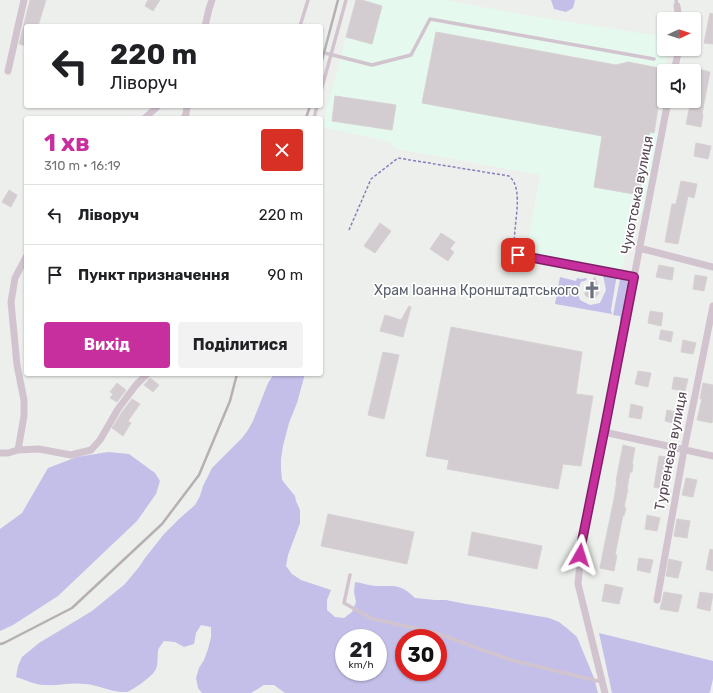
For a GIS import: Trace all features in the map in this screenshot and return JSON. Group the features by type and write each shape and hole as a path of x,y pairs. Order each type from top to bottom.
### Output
{"street":[{"path":"8,72 24,0"},
{"path":"205,24 212,0"},
{"path":"147,116 156,108"},
{"name":"Чукотська вулиця","path":"605,693 578,584 582,541 667,108"},
{"path":"639,248 713,267"},
{"path":"18,450 24,416 24,400 17,365 11,302 15,278 24,261"},
{"name":"Тургенєва вулиця","path":"657,600 684,450 713,306"},
{"path":"0,453 40,449 71,455 91,450 100,440 118,409 136,385 145,376"},
{"path":"604,432 713,456"}],"lane":[{"path":"301,24 308,0"},
{"path":"323,84 346,0"},
{"path":"323,53 372,65 410,55 430,19 654,58"},
{"path":"518,255 634,277"},
{"path":"350,575 344,603 373,618 433,632 511,660 603,682"}],"path":[{"path":"349,230 371,179 398,158 405,159 508,176 512,179 516,188 517,200 514,248 518,255"}],"shaded area":[{"path":"356,0 443,0 657,36 657,56 667,56 665,64 657,64 658,108 654,132 660,133 647,200 642,213 636,218 621,270 526,252 540,175 397,149 391,142 323,127"},
{"path":"551,0 575,0 573,8 566,12 554,9"},
{"path":"603,275 618,278 616,280 611,310 612,314 555,304 560,277 576,281 577,278 586,278 587,280 581,282 577,292 580,300 590,305 600,303 606,290"},
{"path":"620,279 630,281 622,329 620,328 620,316 613,315"},
{"path":"273,376 304,376 297,403 289,423 281,459 282,480 295,496 300,510 300,523 288,555 286,566 292,574 301,580 331,590 327,600 327,610 335,617 344,618 352,612 356,602 354,592 355,582 374,586 402,588 415,598 446,600 549,618 559,622 577,637 594,678 598,693 285,693 274,685 264,685 251,693 202,693 198,688 196,678 208,649 211,637 211,627 201,625 196,633 194,644 184,647 175,642 164,641 158,651 156,670 142,683 127,692 80,684 41,685 16,677 18,666 22,657 39,643 92,611 125,584 164,534 195,505 212,468 248,430 268,383"},
{"path":"108,452 129,454 155,473 160,481 156,494 137,521 58,596 13,625 0,631 0,529 22,513 48,468 77,457"},
{"path":"599,633 713,661 713,679 710,692 612,693"}],"building":[{"path":"30,0 46,0 39,24 24,24"},
{"path":"148,0 160,0 153,11 145,6"},
{"path":"356,0 362,0 382,6 372,44 346,37"},
{"path":"710,13 713,14 713,44 704,43"},
{"path":"24,24 24,45 19,44"},
{"path":"436,32 616,65 628,62 657,68 658,108 654,133 650,132 639,195 594,187 602,136 422,103"},
{"path":"701,70 710,72 701,127 686,124 689,108 701,108"},
{"path":"335,96 396,105 392,130 332,121"},
{"path":"696,143 711,146 708,159 694,156"},
{"path":"681,181 697,184 694,198 688,196 678,244 665,242 672,204 676,204"},
{"path":"9,190 17,195 11,207 2,202"},
{"path":"380,223 391,231 375,253 364,246"},
{"path":"441,233 455,242 450,249 454,252 448,261 430,249"},
{"path":"659,265 674,268 672,280 656,277"},
{"path":"695,275 707,277 704,291 693,289"},
{"name":"Храм Іоанна Кронштадтського","path":"595,277 599,293 595,298 590,299 585,295 585,289 591,284"},
{"path":"409,306 411,307 403,337 380,331 385,315 401,320"},
{"path":"650,311 663,313 661,326 648,323"},
{"path":"451,327 582,352 576,394 593,396 581,466 563,464 558,489 447,469 449,460 426,456"},
{"path":"661,330 673,332 671,342 659,339"},
{"path":"683,340 696,343 693,354 681,352"},
{"path":"383,352 399,355 384,419 368,415"},
{"path":"638,371 651,373 648,387 635,384"},
{"path":"674,377 688,379 685,391 672,389"},
{"path":"150,378 159,385 153,392 144,385"},
{"path":"117,383 126,390 117,402 110,398 113,394 110,392"},
{"path":"703,383 713,385 712,423 697,420 702,399 700,399"},
{"path":"132,399 140,404 128,421 131,423 123,436 112,428"},
{"path":"631,404 643,407 641,419 629,417"},
{"path":"667,410 680,413 678,424 665,421"},
{"path":"623,445 635,448 632,472 630,472 624,507 626,508 624,516 623,515 615,555 617,555 614,571 600,568"},
{"path":"659,456 672,458 667,490 654,487"},
{"path":"686,478 697,480 693,497 682,495"},
{"path":"328,514 414,532 407,564 321,546"},
{"path":"647,515 660,518 657,531 645,529"},
{"path":"677,519 690,521 687,538 674,536"},
{"path":"472,532 542,546 537,569 468,555"},
{"path":"710,549 713,550 713,571 706,569"},
{"path":"639,558 653,560 650,573 637,570"},
{"path":"669,559 682,562 678,578 666,576"},
{"path":"605,584 623,588 619,604 602,601"},
{"path":"664,592 682,595 678,612 660,609"},
{"path":"700,592 713,594 710,611 697,608"}],"railway":[{"path":"323,56 338,0"},
{"path":"307,116 309,108"},
{"path":"0,644 72,608 162,524 199,475 230,401 236,376"}],"place":[{"name":"Храм Іоанна Кронштадтського","path":"592,290"}],"route":[{"path":"518,255 634,277 580,555"}]}
